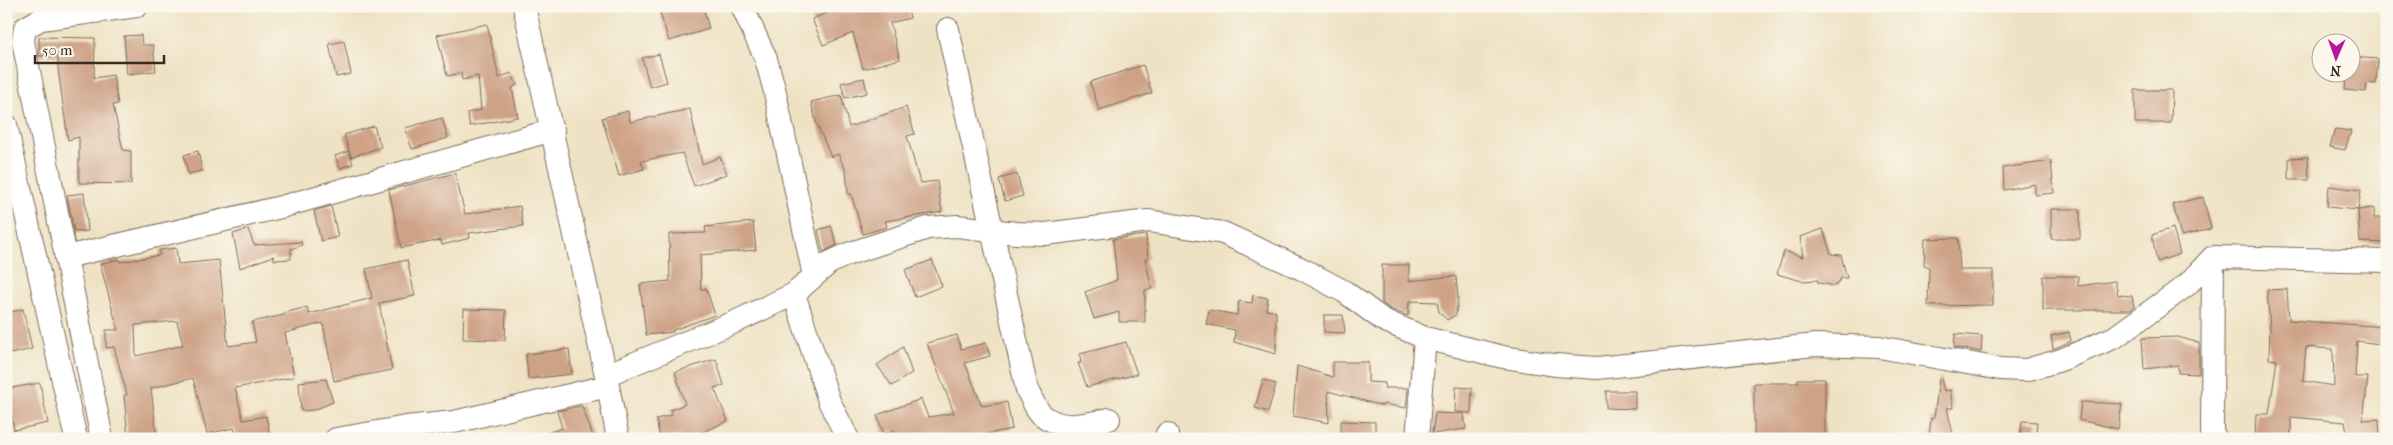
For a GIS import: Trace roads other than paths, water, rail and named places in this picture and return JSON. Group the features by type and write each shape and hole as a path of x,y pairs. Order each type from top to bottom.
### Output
{"street":[{"path":"102,439 23,41 25,28 41,19 137,6"},
{"path":"524,6 553,130 618,439"},
{"path":"742,6 747,22 766,59 774,88 814,276"},
{"path":"948,29 1027,390 1041,414 1062,426 1077,426 1109,419"},
{"path":"7,129 76,439"},
{"path":"66,257 281,207 553,130"},
{"path":"336,439 406,427 454,422 607,381 794,294 829,263 848,254 928,228 957,226 1016,233 1045,234 1149,221 1223,233 1302,268 1345,292 1382,320 1425,338 1503,357 1555,365 1598,368 1815,345 1879,347 2000,369 2026,370 2061,360 2115,337 2187,285 2214,257 2387,261"},
{"path":"2214,257 2212,432 2216,439"},
{"path":"794,294 829,401 848,439"},
{"path":"1418,439 1425,338"}]}
